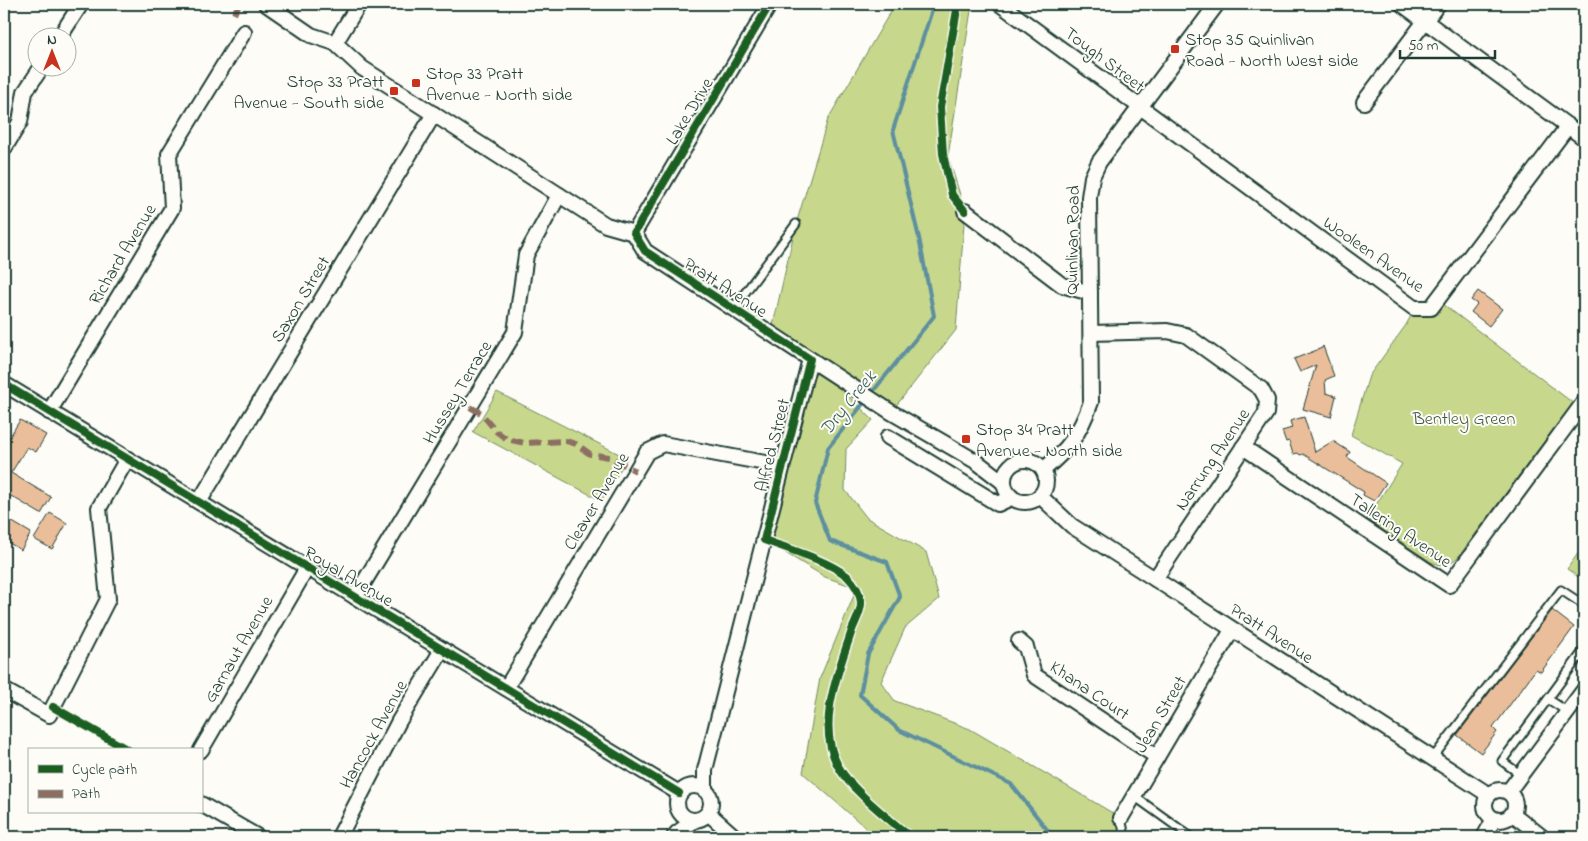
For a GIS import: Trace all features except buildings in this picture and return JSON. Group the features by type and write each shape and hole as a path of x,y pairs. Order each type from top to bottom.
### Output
{"street":[{"path":"66,28 81,4"},
{"path":"266,4 311,34 335,42 362,68 606,225 634,233"},
{"path":"335,42 359,4"},
{"name":"Lake Drive","path":"634,233 770,4"},
{"name":"Tough Street","path":"1000,4 1139,108"},
{"name":"Quinlivan Road","path":"1043,470 1063,454 1083,424 1091,402 1089,197 1092,177 1098,162 1216,4"},
{"path":"1402,4 1584,138"},
{"path":"1364,102 1438,4"},
{"name":"Richard Avenue","path":"48,412 172,208 169,154 244,32"},
{"path":"4,148 20,122 25,92 34,78"},
{"name":"Wooleen Avenue","path":"1139,108 1414,308 1431,308 1568,126"},
{"name":"Saxon Street","path":"199,502 434,114"},
{"name":"Hussey Terrace","path":"355,597 515,332 526,255 559,195"},
{"path":"965,212 1062,285 1090,293"},
{"name":"Pratt Avenue","path":"634,233 645,252 891,412 1005,476"},
{"name":"Narrung Avenue","path":"1090,333 1167,331 1186,335 1261,389 1267,400 1266,413 1155,579"},
{"name":"Alfred Street","path":"699,787 705,770 810,358"},
{"name":"Royal Avenue","path":"4,384 679,793"},
{"name":"Tallering Avenue","path":"1243,446 1449,585 1584,402"},
{"path":"888,437 998,504 1011,498"},
{"name":"Cleaver Avenue","path":"506,688 647,452 663,444 782,466"},
{"path":"4,690 49,715 108,600 99,508 127,459"},
{"path":"1020,460 1031,460 1043,470 1046,486 1040,496 1026,502 1018,501 1011,498 1005,489 1005,476 1009,466 1020,460"},
{"name":"Pratt Avenue","path":"1040,496 1072,526 1489,795"},
{"name":"Garnaut Avenue","path":"202,748 307,568"},
{"name":"Jean Street","path":"1121,818 1232,630"},
{"name":"Khana Court","path":"1019,641 1026,647 1034,675 1157,758"},
{"name":"Hancock Avenue","path":"339,837 399,721 442,650"},
{"path":"1508,792 1584,690"},
{"path":"699,787 711,799 708,813 702,818 695,820 676,835 679,793 685,788 699,787"},
{"path":"1498,790 1508,792 1515,801 1516,806 1513,814 1506,820 1494,819 1489,816 1485,807 1485,802 1489,795 1498,790"},
{"path":"202,805 258,837"},
{"path":"678,810 686,818 695,820"},
{"path":"708,813 735,837"},
{"path":"1513,814 1542,837"},
{"path":"1484,837 1494,819"}],"lane":[{"path":"733,309 796,224"},
{"path":"1432,759 1561,590 1584,605"},
{"path":"1521,775 1502,761 1584,650"},
{"path":"1548,699 1568,712"},
{"path":"1134,796 1191,837"},
{"path":"1121,818 1125,837"}],"green space":[{"path":"895,4 972,4 948,156 965,211 956,330 891,412 813,361 873,420 846,449 845,490 867,518 926,552 939,599 905,628 881,682 895,701 970,729 1121,818 1118,837 876,837 803,773 820,678 857,588 825,577 764,540 810,359 771,334 796,224 828,119"},
{"name":"Bentley Green","path":"1443,304 1573,403 1459,556 1449,563 1442,565 1431,562 1367,519 1402,464 1351,435 1369,376 1406,325 1413,312 1433,311"},
{"path":"497,392 627,458 602,501 473,432"},
{"path":"1584,545 1584,581 1567,569"}],"waterway":[{"name":"Dry Creek","path":"870,395 934,316 919,238 893,130 934,4"},
{"name":"Dry Creek","path":"866,400 828,448 815,503 830,541 887,562 900,597 868,654 860,695 899,730 1011,784 1053,837"}],"marked path":[{"path":"234,14 239,4"},
{"path":"470,407 481,413 497,432 507,439 525,443 566,441 576,444 590,454 609,457 636,471"}],"cycle path":[{"path":"770,4 634,233 645,251 810,359 764,540 807,555 839,570 847,576 858,591 861,602 860,609 836,680 829,715 831,750 838,766 852,785 910,837"},
{"path":"958,4 940,107 943,154 952,195 965,211"},
{"path":"4,384 679,793"},
{"path":"53,707 125,748"}],"place":[{"name":"Stop 35 Quinlivan Road - North West side","path":"1175,49"},
{"name":"Stop 33 Pratt Avenue - North side","path":"416,83"},
{"name":"Stop 33 Pratt Avenue - South side","path":"394,91"},
{"name":"Stop 34 Pratt Avenue - North side","path":"966,439"}]}
